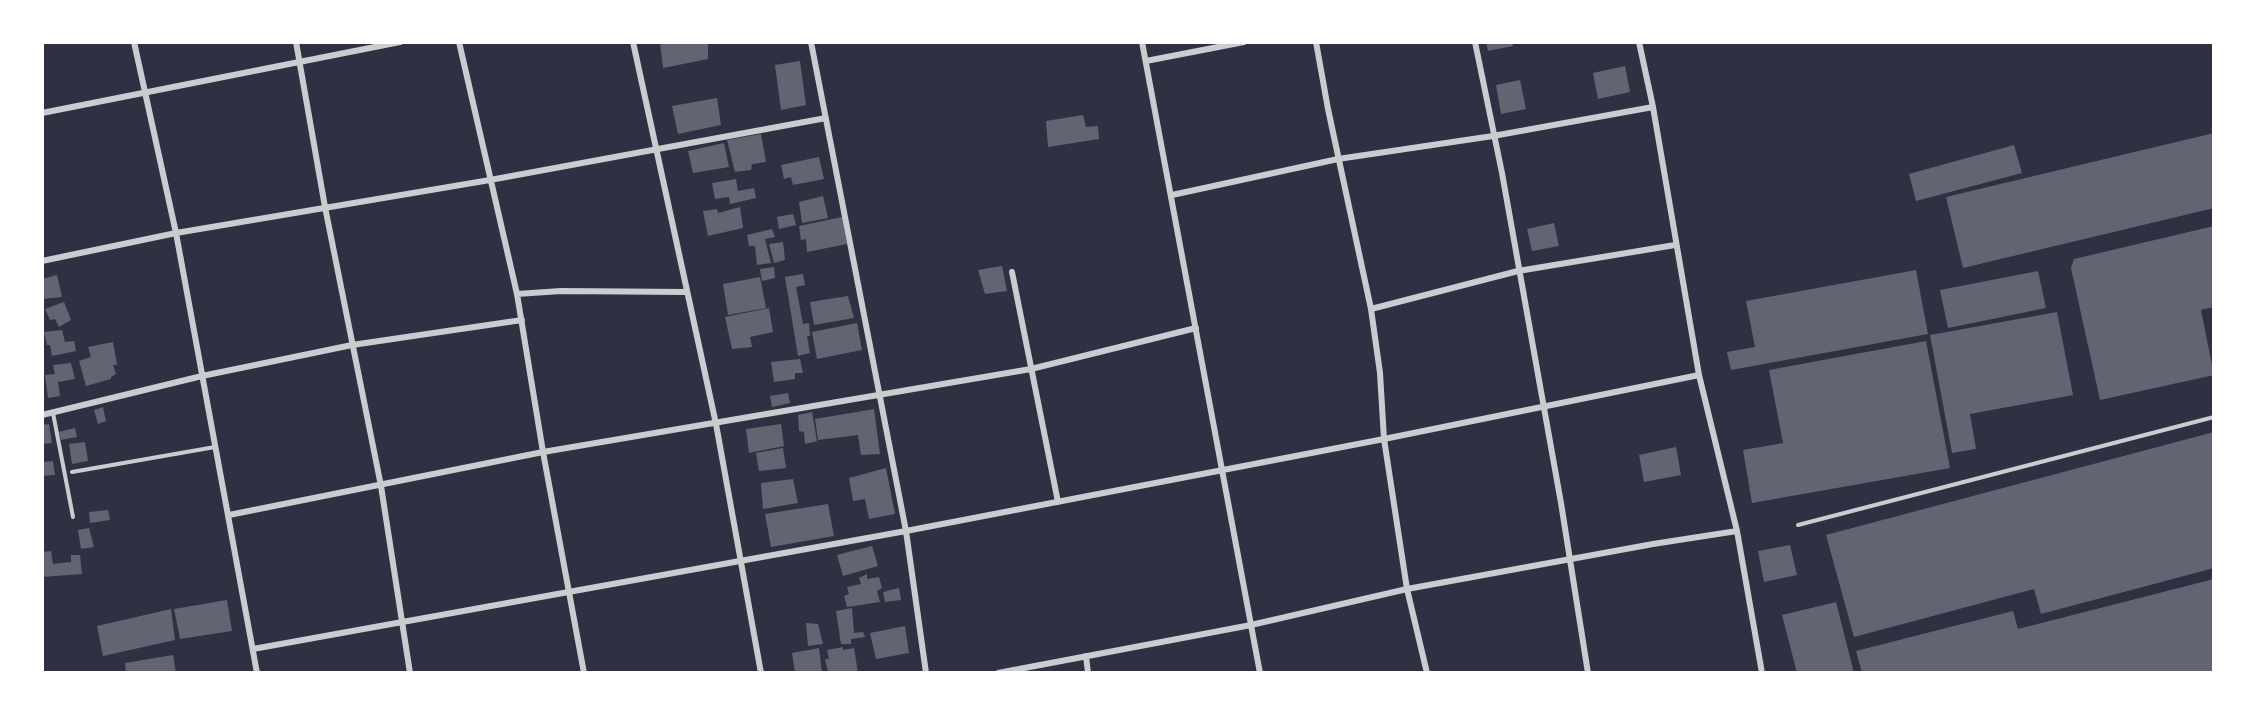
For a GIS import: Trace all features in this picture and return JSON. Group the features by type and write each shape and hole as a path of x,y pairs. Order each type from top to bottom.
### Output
{"street":[{"path":"134,42 176,233 256,673"},
{"path":"296,42 325,207 381,486 410,673"},
{"path":"42,113 400,42"},
{"path":"459,42 517,294 543,452 584,673"},
{"path":"633,42 716,424 760,673"},
{"path":"811,42 906,531 926,673"},
{"path":"1142,42 1260,673"},
{"path":"1146,61 1244,42"},
{"path":"1316,42 1338,159 1371,309 1380,373 1384,439 1407,589 1427,673"},
{"path":"1474,42 1502,173 1588,673"},
{"path":"1639,42 1653,107 1699,375 1737,531 1762,673"},
{"path":"1172,195 1338,159 1493,136 1653,107"},
{"path":"42,261 176,233 656,151 826,118"},
{"path":"1371,309 1518,271 1675,245"},
{"path":"1011,272 1058,502"},
{"path":"517,294 561,291 686,292"},
{"path":"42,415 202,376 352,345 522,320"},
{"path":"229,515 543,452 1030,369 1196,328"},
{"path":"253,649 906,531 1384,439 1699,375"},
{"path":"998,673 1251,625 1407,589 1737,531"},
{"path":"1086,656 1088,673"}],"lane":[{"path":"53,412 73,517"},
{"path":"1798,525 2214,417"},
{"path":"72,472 216,447"}],"building":[{"path":"660,42 708,42 708,59 663,68"},
{"path":"1486,42 1512,42 1513,46 1488,51"},
{"path":"800,61 806,105 781,110 775,65"},
{"path":"1625,66 1630,92 1598,99 1593,73"},
{"path":"1520,80 1526,109 1501,114 1496,85"},
{"path":"717,98 721,125 678,134 672,106"},
{"path":"1083,115 1086,127 1098,126 1099,139 1048,147 1046,121"},
{"path":"2214,133 2214,208 1963,268 1946,197"},
{"path":"761,134 766,162 752,164 751,170 735,172 727,140"},
{"path":"724,143 729,167 693,173 688,151"},
{"path":"2014,145 2022,173 1916,201 1909,174"},
{"path":"819,157 824,179 793,185 791,177 784,179 781,165"},
{"path":"736,179 738,191 754,188 756,198 730,204 729,197 715,199 712,183"},
{"path":"823,196 828,218 802,223 799,202"},
{"path":"740,207 743,228 708,236 703,211 717,209 718,213"},
{"path":"793,214 796,225 779,229 777,217"},
{"path":"842,217 847,244 807,252 806,239 801,240 799,226"},
{"path":"1554,223 1559,246 1532,251 1527,229"},
{"path":"2214,226 2214,307 2201,310 2214,375 2100,400 2071,268 2074,259"},
{"path":"772,229 775,237 765,239 771,263 757,265 755,246 749,246 747,235"},
{"path":"783,242 785,260 774,263 769,244"},
{"path":"1002,266 1007,291 985,294 978,270"},
{"path":"774,267 775,278 762,281 760,269"},
{"path":"1916,270 1928,334 1731,370 1727,352 1755,347 1746,301"},
{"path":"2038,271 2046,308 1948,328 1940,290"},
{"path":"803,274 805,285 796,287 803,324 809,323 810,336 807,336 810,353 798,356 785,277"},
{"path":"57,275 62,297 42,299 42,279"},
{"path":"760,277 766,308 728,315 723,284"},
{"path":"848,296 854,318 814,325 810,302"},
{"path":"64,302 71,320 59,327 55,319 50,320 45,309"},
{"path":"769,308 773,332 750,337 752,347 732,349 725,317"},
{"path":"2057,312 2073,395 1970,414 1976,449 1952,453 1930,335"},
{"path":"857,323 862,350 817,359 812,332"},
{"path":"62,330 65,342 74,341 76,351 52,356 44,332"},
{"path":"1926,341 1950,468 1752,503 1743,450 1783,443 1769,370"},
{"path":"113,342 117,365 113,365 116,374 111,379 86,386 79,361 91,357 88,347"},
{"path":"800,359 803,373 795,373 795,379 774,382 771,362"},
{"path":"71,363 75,379 58,382 60,396 48,398 45,375 55,374 53,365"},
{"path":"788,393 790,403 772,407 770,396"},
{"path":"103,407 106,421 98,424 94,410"},
{"path":"874,409 880,454 861,455 858,435 818,440 815,419"},
{"path":"812,412 817,441 805,444 804,432 799,431 798,415"},
{"path":"49,424 52,443 42,444 42,425"},
{"path":"781,424 784,446 749,453 746,429"},
{"path":"75,428 77,437 61,440 59,432"},
{"path":"2214,432 2214,568 2041,614 2034,589 1854,637 1826,535"},
{"path":"85,442 88,461 72,464 69,444"},
{"path":"1676,447 1681,475 1644,482 1639,455"},
{"path":"783,448 786,468 759,471 756,453"},
{"path":"53,461 55,475 42,476 42,462"},
{"path":"886,468 895,514 869,519 865,499 853,501 849,478"},
{"path":"793,479 798,503 763,509 761,483"},
{"path":"828,504 834,536 771,547 765,514"},
{"path":"108,510 110,520 90,523 89,512"},
{"path":"89,528 94,547 81,549 78,530"},
{"path":"1790,545 1797,575 1764,582 1758,551"},
{"path":"872,546 878,566 843,576 837,555"},
{"path":"51,551 53,564 71,562 71,555 80,555 82,574 42,577 42,552"},
{"path":"867,574 867,579 879,577 882,588 877,591 880,602 847,607 844,596 849,594 847,587 861,584 859,578"},
{"path":"2214,579 2214,673 1862,673 1856,651 2013,611 2018,629"},
{"path":"899,588 901,600 885,602 883,592"},
{"path":"227,600 232,631 180,639 174,609"},
{"path":"1836,602 1854,673 1797,673 1782,615"},
{"path":"852,608 854,633 863,632 865,637 851,639 851,644 841,644 836,611"},
{"path":"171,609 175,640 103,656 97,626"},
{"path":"806,623 818,624 823,644 808,646"},
{"path":"905,626 909,653 876,659 870,633"},
{"path":"843,647 843,650 854,648 858,673 828,673 825,659 829,659 827,650"},
{"path":"819,648 822,673 795,673 792,653"},
{"path":"173,655 176,673 126,673 125,663"}]}
